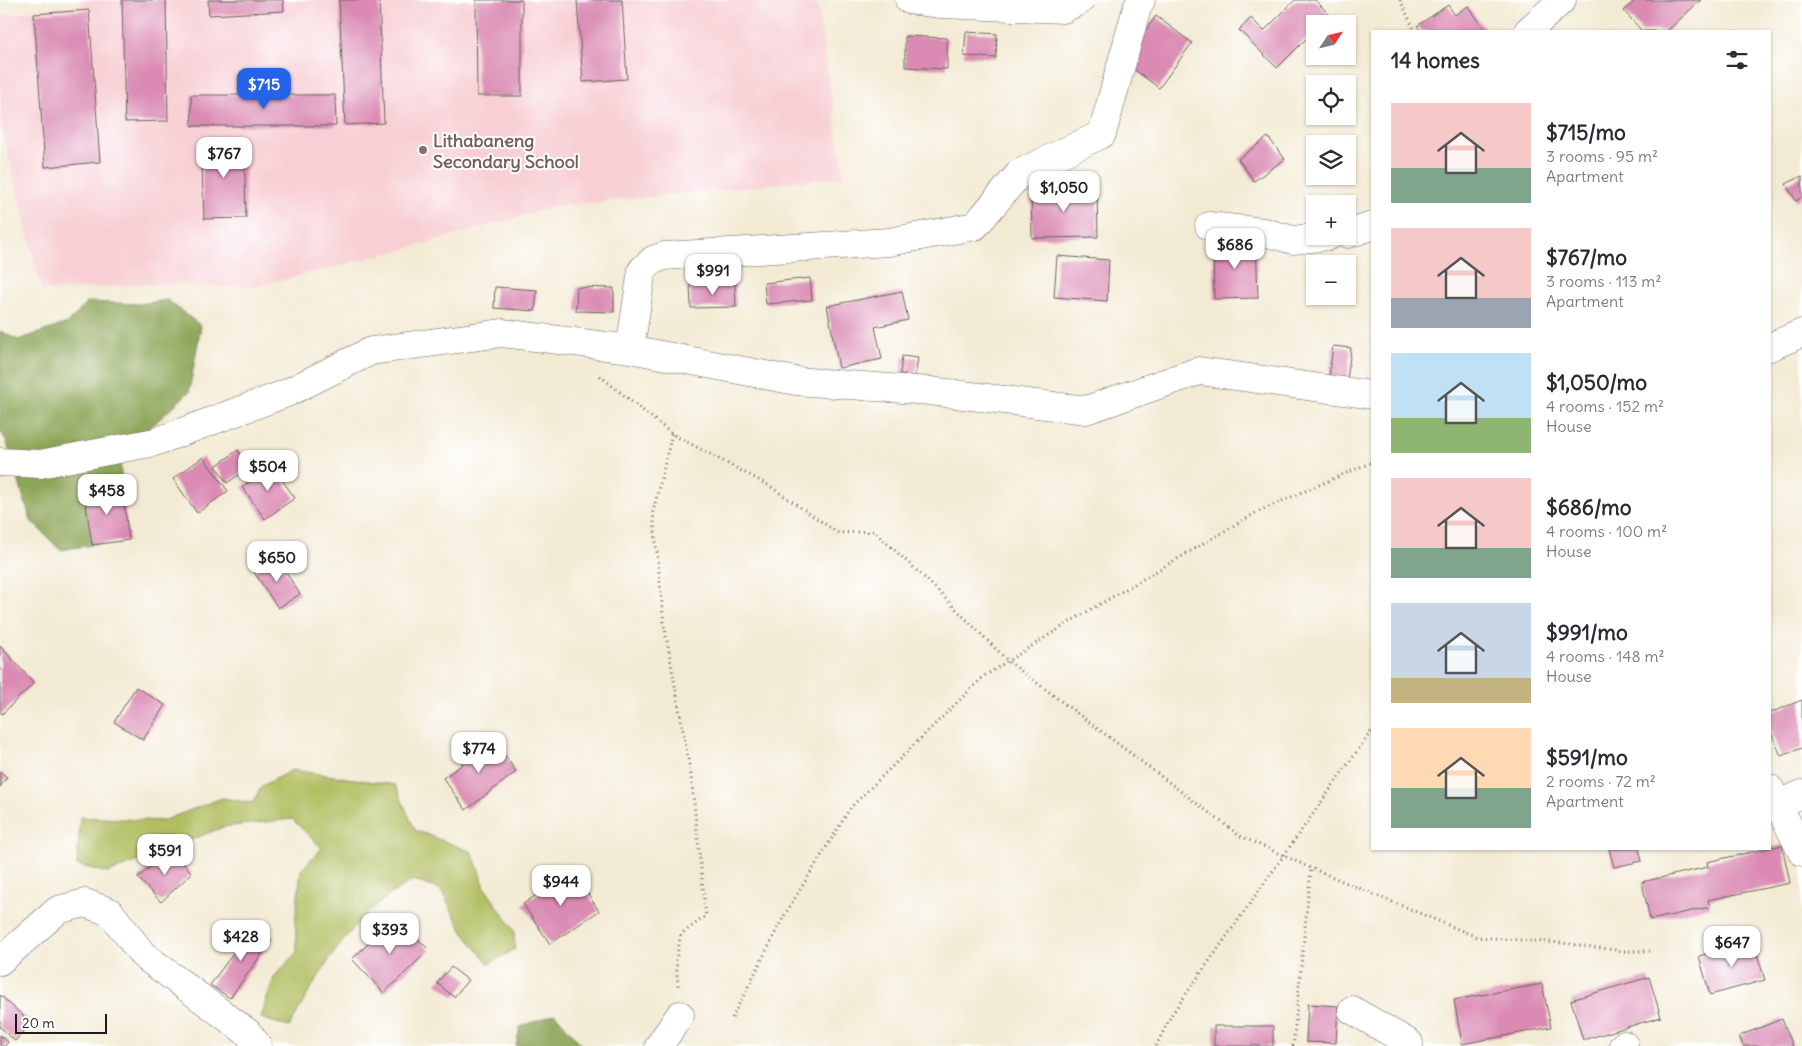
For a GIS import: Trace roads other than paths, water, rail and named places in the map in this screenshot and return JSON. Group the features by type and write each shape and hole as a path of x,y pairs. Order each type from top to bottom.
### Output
{"street":[{"path":"909,0 941,4 1063,9 1081,0"},
{"path":"630,349 642,270 654,260 664,256 889,242 975,226 1020,173 1102,134 1137,8 1141,0"},
{"path":"1529,30 1562,0"},
{"path":"1209,226 1264,232 1293,240 1306,239"},
{"path":"1356,231 1371,226"},
{"path":"0,462 40,464 155,442 287,393 371,351 502,333 630,349 796,381 930,392 1086,410 1199,371 1371,396"},
{"path":"1771,347 1802,333"},
{"path":"1783,796 1802,852"},
{"path":"0,961 58,910 85,903 110,912 144,956 248,1033 258,1046"},
{"path":"1352,1010 1408,1043 1409,1046"},
{"path":"659,1046 680,1015"}],"place":[{"name":"Lithabaneng Secondary School","path":"423,150"}]}
